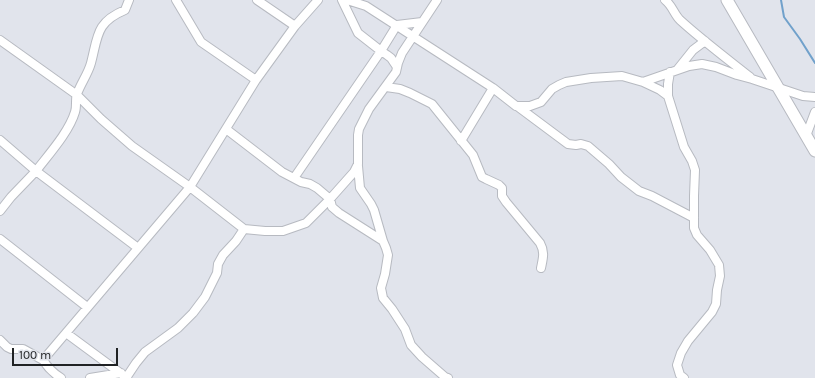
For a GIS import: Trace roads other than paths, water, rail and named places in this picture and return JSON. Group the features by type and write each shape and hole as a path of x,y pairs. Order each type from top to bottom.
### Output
{"street":[{"path":"0,211 36,171 67,128 75,111 77,94 91,65 96,40 100,29 107,19 125,10 129,0"},
{"path":"176,0 201,42 256,80"},
{"path":"257,0 294,26"},
{"path":"43,360 190,187 256,80 294,26 318,0"},
{"path":"342,0 358,33 381,52 391,58 397,67"},
{"path":"347,0 366,6 397,25 493,88 568,144 581,144 588,146 609,164 621,177 639,191 694,218"},
{"path":"437,0 402,53 396,72 369,109 358,134 358,164 360,188 372,204 388,255 381,288 383,298 405,329 410,345 445,377 448,378"},
{"path":"665,0 669,3 678,18 752,79"},
{"path":"727,0 815,151"},
{"path":"397,25 422,22"},
{"path":"294,178 381,52 397,25"},
{"path":"0,40 77,94 101,119 132,146 190,187 244,229 283,231 306,223 354,172 358,164"},
{"path":"684,378 680,375 677,365 681,353 688,341 712,312 716,304 720,276 719,265 710,250 697,235 694,228 695,170 694,165 684,147 668,96 668,84 674,71 693,50 705,41"},
{"path":"643,82 689,66 702,64 716,67 803,96 815,97"},
{"path":"516,106 530,106 541,102 559,85 566,82 591,78 622,76 643,82 660,90 668,96"},
{"path":"386,87 400,89 432,104 473,155 482,177 502,188 502,196 506,202 540,243 543,249 541,268"},
{"path":"461,141 493,88"},
{"path":"806,136 815,112"},
{"path":"226,130 282,172 317,188 330,199 332,207 339,213 383,241"},
{"path":"0,140 36,171 138,248"},
{"path":"125,377 145,352 178,328 193,313 205,297 217,273 218,264 223,255 244,229"},
{"path":"0,239 87,307"},
{"path":"66,333 125,377"},
{"path":"0,340 11,349 24,349 43,360 48,368 61,378"},
{"path":"90,378 125,377"}],"waterway":[{"path":"781,0 784,17 815,63"}]}
